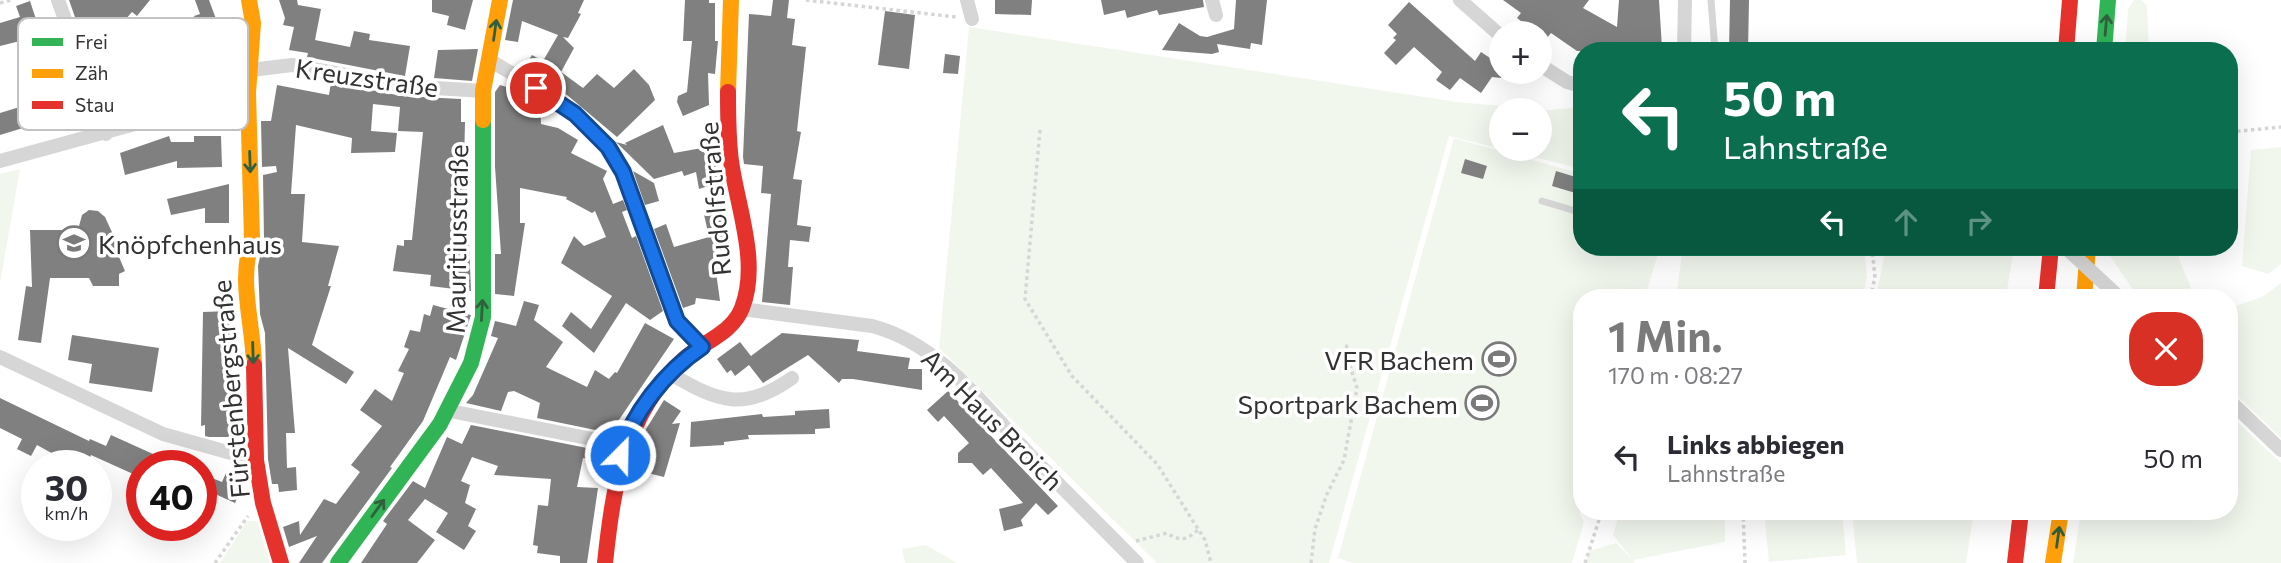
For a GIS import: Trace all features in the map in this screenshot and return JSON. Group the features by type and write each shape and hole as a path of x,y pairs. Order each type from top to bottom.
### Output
{"main road":[{"name":"Fürstenbergstraße","path":"249,0 254,23 248,93 251,239 245,261 246,310 253,333 256,460 263,503 281,563"},
{"name":"Mauritiusstraße","path":"338,563 450,411 478,347 483,317 484,91 500,0"},
{"name":"Rudolfstraße","path":"731,0 729,145 747,271 742,309"},
{"path":"2067,42 2070,0"},
{"path":"2105,42 2108,0"},
{"path":"2047,289 2050,256"},
{"path":"2085,289 2087,256"},
{"path":"605,563 623,445 650,397 684,359 726,331 742,309"},
{"path":"2015,563 2020,520"},
{"path":"2053,563 2060,520"}],"street":[{"path":"58,0 64,18"},
{"path":"967,0 972,19"},
{"path":"1212,0 1216,15"},
{"path":"1460,0 1489,26"},
{"path":"1684,42 1685,0"},
{"path":"491,61 558,101 592,129 608,147 623,172 677,321 702,347"},
{"name":"Kreuzstraße","path":"251,70 292,65 404,86 484,91"},
{"path":"1552,73 1573,84"},
{"path":"105,130 106,134"},
{"path":"0,161 120,130"},
{"path":"2075,256 2110,289"},
{"name":"Am Haus Broich","path":"742,309 872,326 891,331 926,349 967,387 1137,563"},
{"path":"0,357 163,434 256,460"},
{"path":"671,374 694,388 726,401 762,397 792,378"},
{"path":"2238,409 2281,450"},
{"path":"450,411 623,445"}],"lane":[{"path":"1711,0 1714,42"},
{"path":"1542,201 1573,210"}],"path":[{"path":"0,3 11,0"},
{"path":"806,0 972,19"},
{"path":"2238,131 2281,127"},
{"path":"1040,130 1025,299 1072,376 1157,464 1198,530 1211,563"},
{"path":"1872,289 1875,278 1873,256"},
{"path":"1311,563 1315,529 1327,494 1344,460 1357,388 1346,352 1347,343"},
{"path":"215,563 250,512 263,503"},
{"path":"1585,563 1600,520"},
{"path":"1743,520 1745,563"},
{"path":"1122,548 1150,535 1167,533 1185,540 1198,530"}],"shaded area":[{"path":"2134,0 2141,0 2147,5 2149,42 2126,42 2128,9"},
{"path":"969,27 1489,105 1489,146 1449,136 1329,563 1157,563 939,348"},
{"path":"1573,108 1573,167 1550,161 1552,161 1552,110"},
{"name":"Sportpark Bachem","path":"1454,138 1489,148 1489,161 1536,161 1573,171 1573,256 1657,256 1647,289 1573,289 1573,520 1584,522 1572,563 1353,563 1338,558"},
{"path":"2281,147 2281,264 2268,274 2242,266 2251,150"},
{"path":"20,169 0,283 0,174"},
{"path":"1682,256 1865,256 1867,278 1864,289 1677,289"},
{"path":"2013,256 2007,289 1878,289 1884,257"},
{"path":"2110,256 2179,256 2191,289 2133,289"},
{"path":"2281,283 2281,438 2238,397 2238,305 2262,297"},
{"path":"2238,423 2281,463 2281,563 2073,563 2080,520 2238,520"},
{"path":"1617,520 1725,520 1725,542 1633,560 1635,563 1585,563 1589,551 1616,543 1632,559 1613,535"},
{"path":"1765,520 1843,520 1846,555 1769,562"},
{"path":"1853,520 1973,520 1966,563 1857,563"},
{"path":"247,521 257,521 270,563 220,563"},
{"path":"926,545 957,563 905,563 902,549"}],"building":[{"path":"69,0 150,0 137,16 132,12 127,18 75,18"},
{"path":"195,0 209,0 216,18 195,18 200,14"},
{"path":"279,0 297,0 298,5 321,9 315,40 350,47 354,31 370,34 369,40 410,46 405,76 307,57 308,53 289,50 294,27 283,25 285,18"},
{"path":"432,0 473,0 465,30 447,25 449,16 432,12"},
{"path":"513,0 584,0 578,13 581,14 568,38 563,37 574,48 561,72 583,88 597,74 614,88 634,69 649,85 655,100 617,137 567,95 523,69 532,55 543,61 558,35 522,21 518,42 505,40"},
{"path":"685,0 709,0 709,3 715,3 715,41 718,41 715,74 708,73 709,105 683,116 677,102 678,96 687,92 692,41 683,41"},
{"path":"773,0 789,0 787,18 795,19 792,45 806,47 797,131 801,132 793,179 802,180 797,225 811,227 809,242 790,240 788,267 793,267 790,305 762,302 771,194 761,193 763,166 744,164 743,157 749,14 771,16"},
{"path":"995,0 1032,0 1031,15 995,14"},
{"path":"1101,0 1203,0 1204,7 1159,15 1157,10 1127,18 1125,10 1104,15"},
{"path":"1236,0 1267,0 1262,45 1251,43 1250,49 1217,44 1219,52 1212,54 1162,50 1179,23 1200,36 1207,37 1234,29"},
{"path":"1503,0 1589,0 1583,8 1617,27 1619,0 1659,0 1662,42 1573,42 1573,48 1552,34 1552,21 1521,21 1517,18 1521,13"},
{"path":"1730,0 1749,0 1748,42 1729,42"},
{"path":"30,1 36,18 18,18 18,42 0,46 0,23 20,17 16,6"},
{"path":"1409,2 1475,61 1481,52 1489,57 1489,81 1481,93 1460,78 1450,90 1436,80 1442,72 1414,47 1396,65 1384,53 1396,40 1393,38 1397,34 1388,25"},
{"path":"885,11 915,15 909,69 878,65"},
{"path":"478,49 472,81 434,78 438,50"},
{"path":"945,54 960,56 958,74 943,73"},
{"path":"331,82 402,96 461,99 461,122 465,122 464,166 471,291 430,286 431,275 393,271 397,245 404,246 404,240 412,240 423,132 398,131 400,107 373,104 371,131 397,133 395,152 351,153 352,138 296,125 291,194 305,194 302,242 339,246 328,286 331,286 312,345 354,372 346,384 288,348 295,433 286,433 287,468 296,467 297,490 279,492 278,484 272,484 268,459 265,333 260,314 258,266 264,239 263,175 277,172 276,166 262,167 261,121 271,121 277,85 329,95"},
{"path":"500,85 510,88 512,85 540,102 541,124 558,128 578,140 571,153 607,171 603,179 613,204 623,200 627,210 622,212 632,238 636,236 663,311 650,320 626,303 594,353 562,326 571,312 591,329 612,296 561,263 574,236 584,246 606,237 595,211 592,213 566,199 567,197 520,188 520,223 525,223 514,296 495,294 495,254 501,254 495,167 495,92"},
{"path":"18,107 18,130 0,135 0,113"},
{"path":"663,125 674,153 713,146 718,183 699,189 696,172 684,176 682,171 654,179 616,142 627,145 625,143"},
{"path":"169,136 171,142 194,142 194,136 221,136 222,167 177,168 177,161 125,175 120,153"},
{"path":"1465,159 1487,166 1483,179 1461,173"},
{"path":"633,171 654,183 659,201 645,205"},
{"path":"1556,171 1573,176 1573,192 1552,186"},
{"path":"229,184 229,223 205,223 205,208 171,215 167,199"},
{"path":"719,203 730,270 716,272 720,301 696,298 695,304 683,308 654,229 666,224 674,247 709,237 703,210"},
{"name":"Knöpfchenhaus","path":"89,210 98,211 105,217 123,256 119,257 125,271 119,274 119,286 93,286 89,278 50,278 41,343 18,340 26,286 32,287 30,230 78,230 82,215"},
{"path":"524,301 539,305 534,320 563,342 546,367 587,387 595,370 609,379 617,373 645,323 674,339 610,433 537,418 540,403 514,391 508,392 501,411 466,403 473,395 498,338 491,336 495,321 516,326"},
{"path":"433,305 471,315 456,360 450,357 423,421 322,563 299,563 317,536 289,547 283,527 299,521 300,535 324,499 336,504 360,472 351,465 382,426 360,410 375,389 392,401 404,373 398,371 409,349 404,347 410,330 420,332 424,314 430,316"},
{"path":"230,311 230,437 209,437 205,436 205,425 201,426 203,312"},
{"path":"782,333 859,340 857,351 910,358 908,369 922,369 922,390 853,379 842,379 839,383 808,355 763,383 749,365 735,376 731,370 727,373 717,359 740,342 751,356"},
{"path":"72,335 159,348 152,392 89,383 92,364 68,360"},
{"path":"948,391 1058,506 1048,515 1036,503 1021,520 1023,526 1004,531 999,509 1023,503 991,468 983,475 972,463 958,463 958,453 969,443 944,416 938,422 927,410"},
{"path":"0,398 89,441 90,439 106,446 111,435 144,450 126,450 126,471 112,464 112,450 46,450 37,445 34,450 21,451 17,449 22,439 0,428"},
{"path":"664,400 681,411 672,424 680,423 664,477 631,469 643,434"},
{"path":"829,409 830,428 815,429 815,434 748,435 749,439 724,442 724,445 690,447 691,422 762,414 763,417 795,415 795,411"},
{"path":"471,425 607,452 605,462 583,458 577,487 598,488 587,563 560,563 560,556 537,553 538,546 533,545 538,505 548,506 551,479 494,475 498,466 472,457 461,481 470,485 465,503 476,509 468,526 476,531 464,550 436,532 448,513 425,499 408,520 435,540 417,563 361,563 387,524 383,521 413,481 425,488 447,437 462,444"},
{"path":"226,473 245,481 235,503 217,495 217,480 222,482"}],"traffic: fast":[{"path":"2105,42 2108,0"},
{"path":"338,563 440,424 471,363 483,317 483,120"}],"traffic: slow":[{"path":"249,0 253,23 248,93 252,239 246,286 254,365"},
{"path":"483,120 483,91 500,0"},
{"path":"728,92 731,0"},
{"path":"2085,289 2087,256"},
{"path":"2053,563 2060,520"}],"traffic: jam":[{"path":"2067,42 2070,0"},
{"path":"605,563 612,507 625,453 647,404 663,381 683,360 731,325 742,308 747,291 748,254 731,161 728,92"},
{"path":"2047,289 2050,256"},
{"path":"254,365 256,460 263,503 281,563"},
{"path":"2015,563 2020,520"}],"place":[{"name":"Knöpfchenhaus","path":"74,243"},
{"name":"VFR Bachem","path":"1499,359"},
{"name":"Sportpark Bachem","path":"1482,403"}],"route":[{"path":"536,88 575,114 608,147 623,172 677,321 702,347 684,359 650,397 633,424 620,455"}]}
